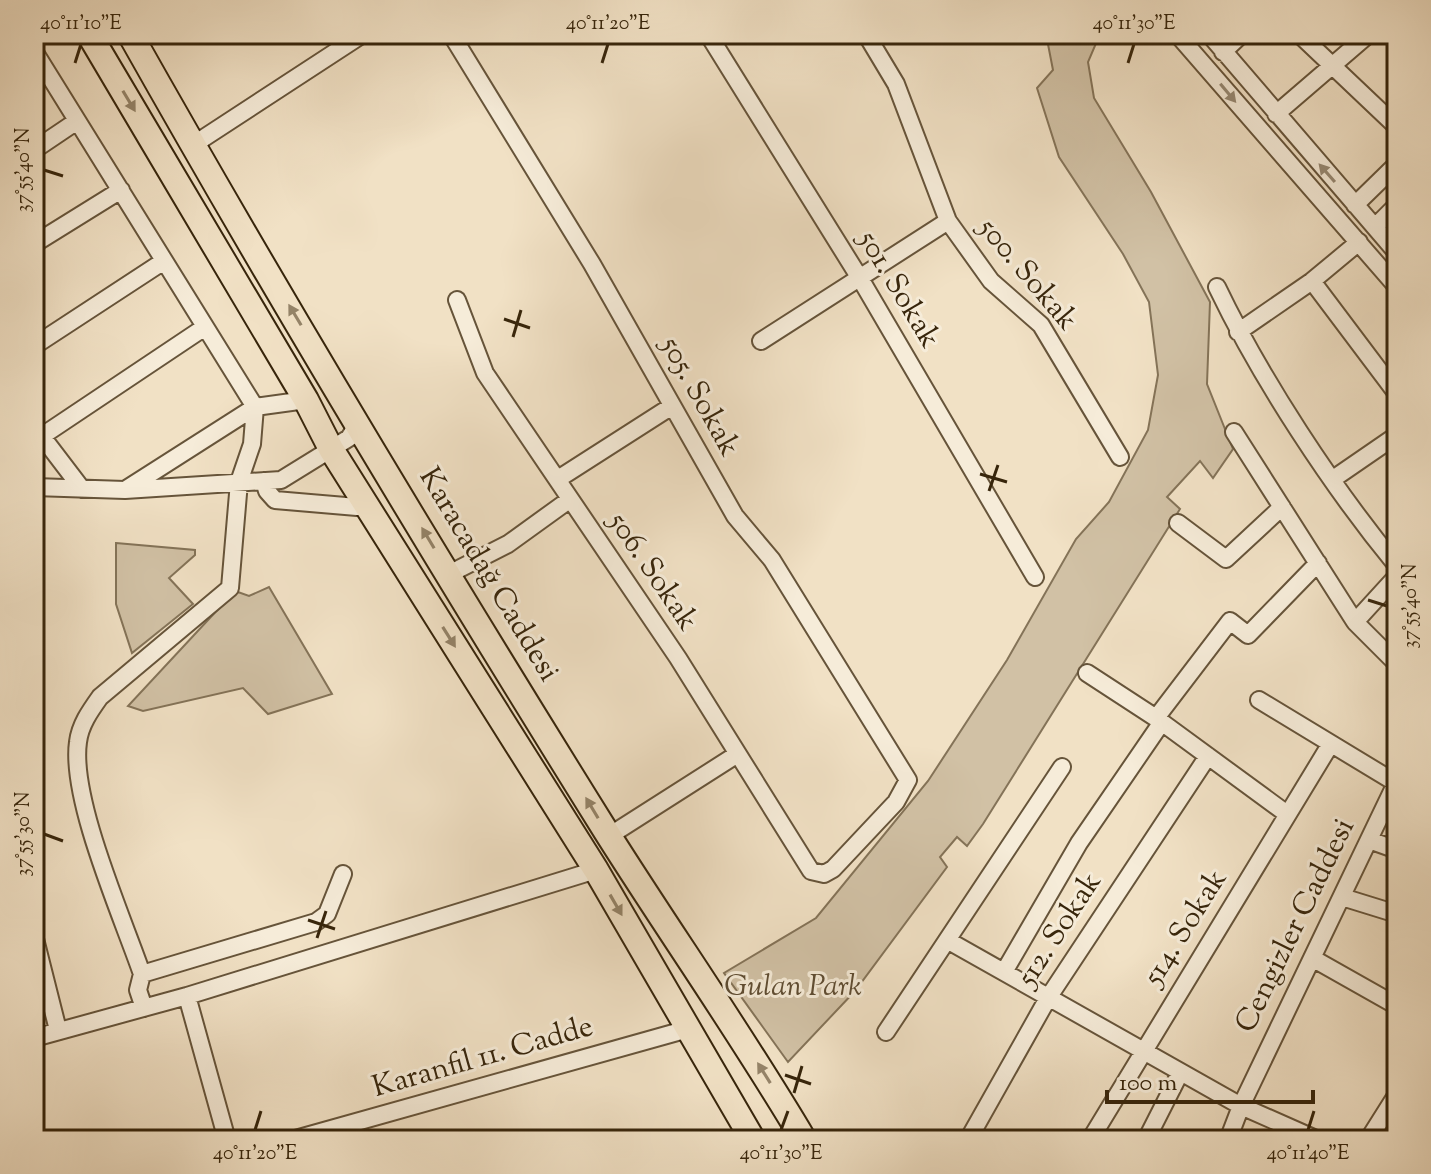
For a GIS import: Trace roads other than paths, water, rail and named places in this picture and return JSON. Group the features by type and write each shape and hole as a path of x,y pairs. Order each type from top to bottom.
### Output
{"highway":[{"path":"89,34 306,400 331,449 596,870 753,1140"},
{"name":"Karacadağ Caddesi","path":"130,34 449,574 609,836 743,1039 804,1140"},
{"path":"306,400 324,392 344,396"}],"street":[{"path":"193,145 363,34"},
{"name":"505. Sokak","path":"451,34 592,264 735,516 772,560 908,780 896,802 833,869 824,874 811,871"},
{"name":"501. Sokak","path":"708,34 861,280 1035,577"},
{"name":"500. Sokak","path":"866,34 896,84 948,221 991,281 1041,325 1120,457"},
{"path":"1177,34 1397,287"},
{"path":"1209,34 1397,253"},
{"path":"1223,52 1242,34"},
{"path":"1299,34 1331,68 1397,127"},
{"path":"1276,114 1369,34"},
{"path":"35,54 255,407 252,444 239,482 230,588 100,697 85,718 78,741 77,786 142,974 138,990 144,1008"},
{"path":"34,150 77,121"},
{"path":"1355,205 1397,164"},
{"path":"34,244 121,190"},
{"path":"1375,227 1397,205"},
{"path":"761,341 861,280 948,221"},
{"path":"1238,332 1312,281 1359,242"},
{"path":"34,346 164,261"},
{"path":"1312,281 1397,394"},
{"path":"1217,287 1238,332 1360,521 1397,566"},
{"name":"506. Sokak","path":"457,300 485,373 678,658 811,871"},
{"path":"82,489 38,431 205,327"},
{"path":"125,490 255,407 306,400"},
{"path":"558,479 672,406"},
{"path":"34,487 125,490 281,480 349,438 359,422"},
{"path":"1234,432 1355,622 1397,664"},
{"path":"1333,479 1397,435"},
{"path":"264,481 267,491 275,500 357,507 365,503"},
{"path":"449,574 508,544 569,500"},
{"path":"1178,523 1226,559 1282,507"},
{"path":"1004,972 1079,843 1159,720 1230,621 1248,635 1318,563"},
{"path":"1355,622 1397,576"},
{"path":"1087,673 1159,720 1287,814"},
{"path":"1259,700 1330,745 1397,782"},
{"name":"514. Sokak","path":"1090,1140 1330,745"},
{"path":"609,836 736,755"},
{"name":"512. Sokak","path":"968,1140 1048,998 1208,756"},
{"path":"886,1032 1062,767"},
{"name":"Cengizler Caddesi","path":"1228,1140 1241,1106 1369,840 1392,805 1397,782"},
{"path":"1369,840 1397,850"},
{"path":"34,1038 187,996 596,870"},
{"path":"142,974 316,922 327,914 343,874"},
{"path":"1342,897 1397,914"},
{"path":"34,935 58,1030"},
{"path":"947,940 1241,1106 1318,1140"},
{"path":"1312,958 1397,1006"},
{"path":"187,996 227,1140"},
{"name":"Karanfil 11. Cadde","path":"292,1140 688,1029"},
{"path":"1146,1140 1180,1073"},
{"path":"1368,1140 1397,1094"}],"park label":[{"name":"Gulan Park","path":"793,987"}]}
